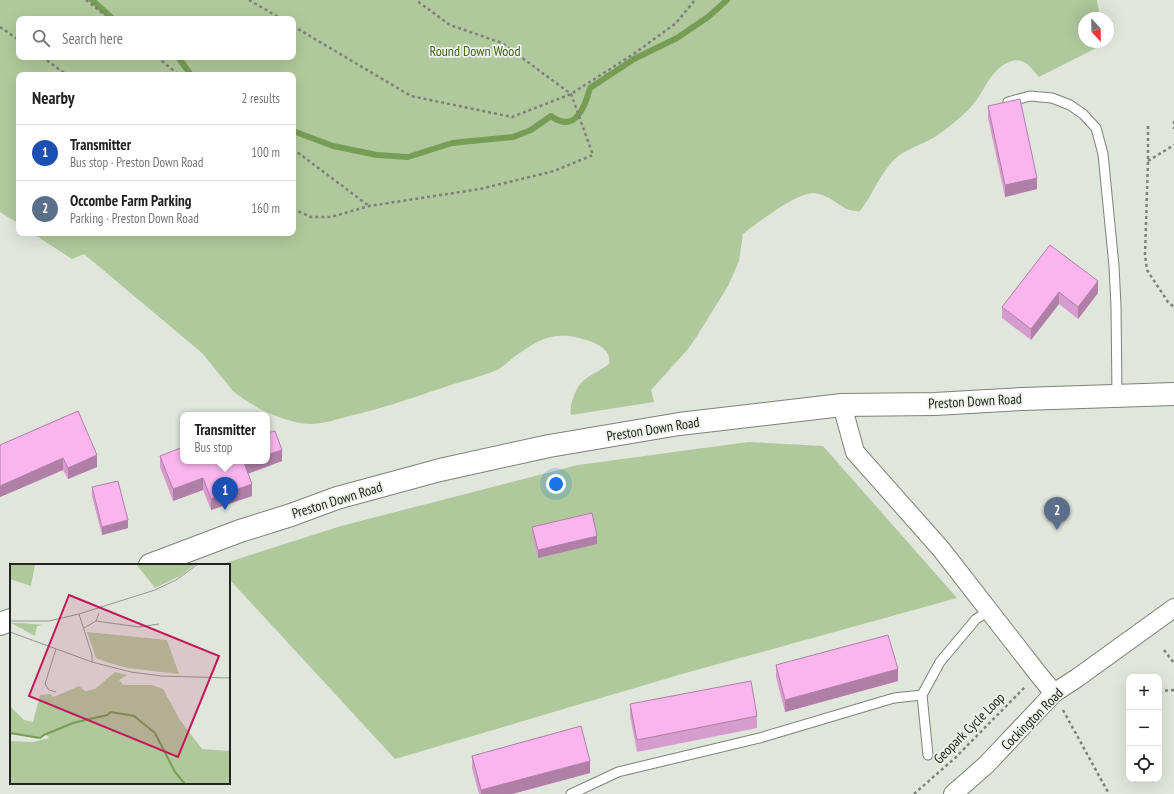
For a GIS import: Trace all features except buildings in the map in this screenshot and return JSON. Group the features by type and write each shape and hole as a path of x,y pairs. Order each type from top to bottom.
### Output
{"street":[{"name":"Preston Down Road","path":"153,564 240,530 291,515 337,498 440,470 550,446 679,424 842,405 935,404 1022,399 1174,394"},
{"path":"842,405 855,452 941,549 1038,675 1054,692"},
{"name":"Cockington Road","path":"953,794 986,765 1054,692 1077,678 1174,608"},
{"path":"0,624 10,620"}],"lane":[{"path":"999,105 1030,96 1052,98 1083,114 1096,128 1103,154 1114,266 1117,396"},
{"path":"928,755 922,695 940,662 976,619 989,611"},
{"path":"570,794 618,772 763,737 894,698 922,695"}],"path":[{"path":"86,0 106,16"},
{"path":"250,0 277,16"},
{"path":"296,210 311,217 331,217 369,206 480,190 554,171 593,155 571,94 502,43 450,25 416,0"},
{"path":"296,28 411,96 512,117 571,94 635,53 676,23 695,0"},
{"path":"0,27 16,38"},
{"path":"46,60 63,72"},
{"path":"161,60 175,72"},
{"path":"1174,121 1174,129"},
{"path":"1148,126 1145,255 1146,270 1168,302 1174,307"},
{"path":"1148,160 1174,145"},
{"path":"296,150 369,206"},
{"path":"1164,650 1174,663"},
{"name":"Geopark Cycle Loop","path":"914,794 955,758 1038,675"},
{"path":"1162,691 1174,690"},
{"path":"1054,692 1109,794"}],"green space":[{"name":"Round Down Wood","path":"0,0 1097,0 1099,12 1078,12 1078,48 1096,48 1039,77 1030,66 1023,61 1019,60 1009,62 1002,66 992,76 975,102 958,119 935,137 897,157 888,166 860,211 846,209 827,197 812,193 804,195 786,204 743,234 739,261 728,286 688,349 651,390 654,402 571,415 572,403 579,386 587,378 609,364 609,356 601,347 590,341 567,336 549,337 541,340 497,370 384,407 324,423 310,424 290,421 270,413 270,412 267,412 250,403 233,391 202,353 84,254 72,259 37,236 296,236 296,72 16,72 16,222 0,212"},
{"path":"748,442 823,446 957,598 682,674 395,759 230,580 230,564 222,564 341,526 578,465"}],"waterway":[{"path":"92,0 110,16"},
{"path":"296,132 333,146 377,155 408,157 452,143 513,137 531,130 551,116 559,121 567,122 578,116 582,110 590,88 634,59 677,38 708,17 727,0"},
{"path":"180,60 189,72"}],"place":[{"name":"Transmitter","path":"225,510"},
{"name":"Occombe Farm Parking","path":"1057,530"}]}
